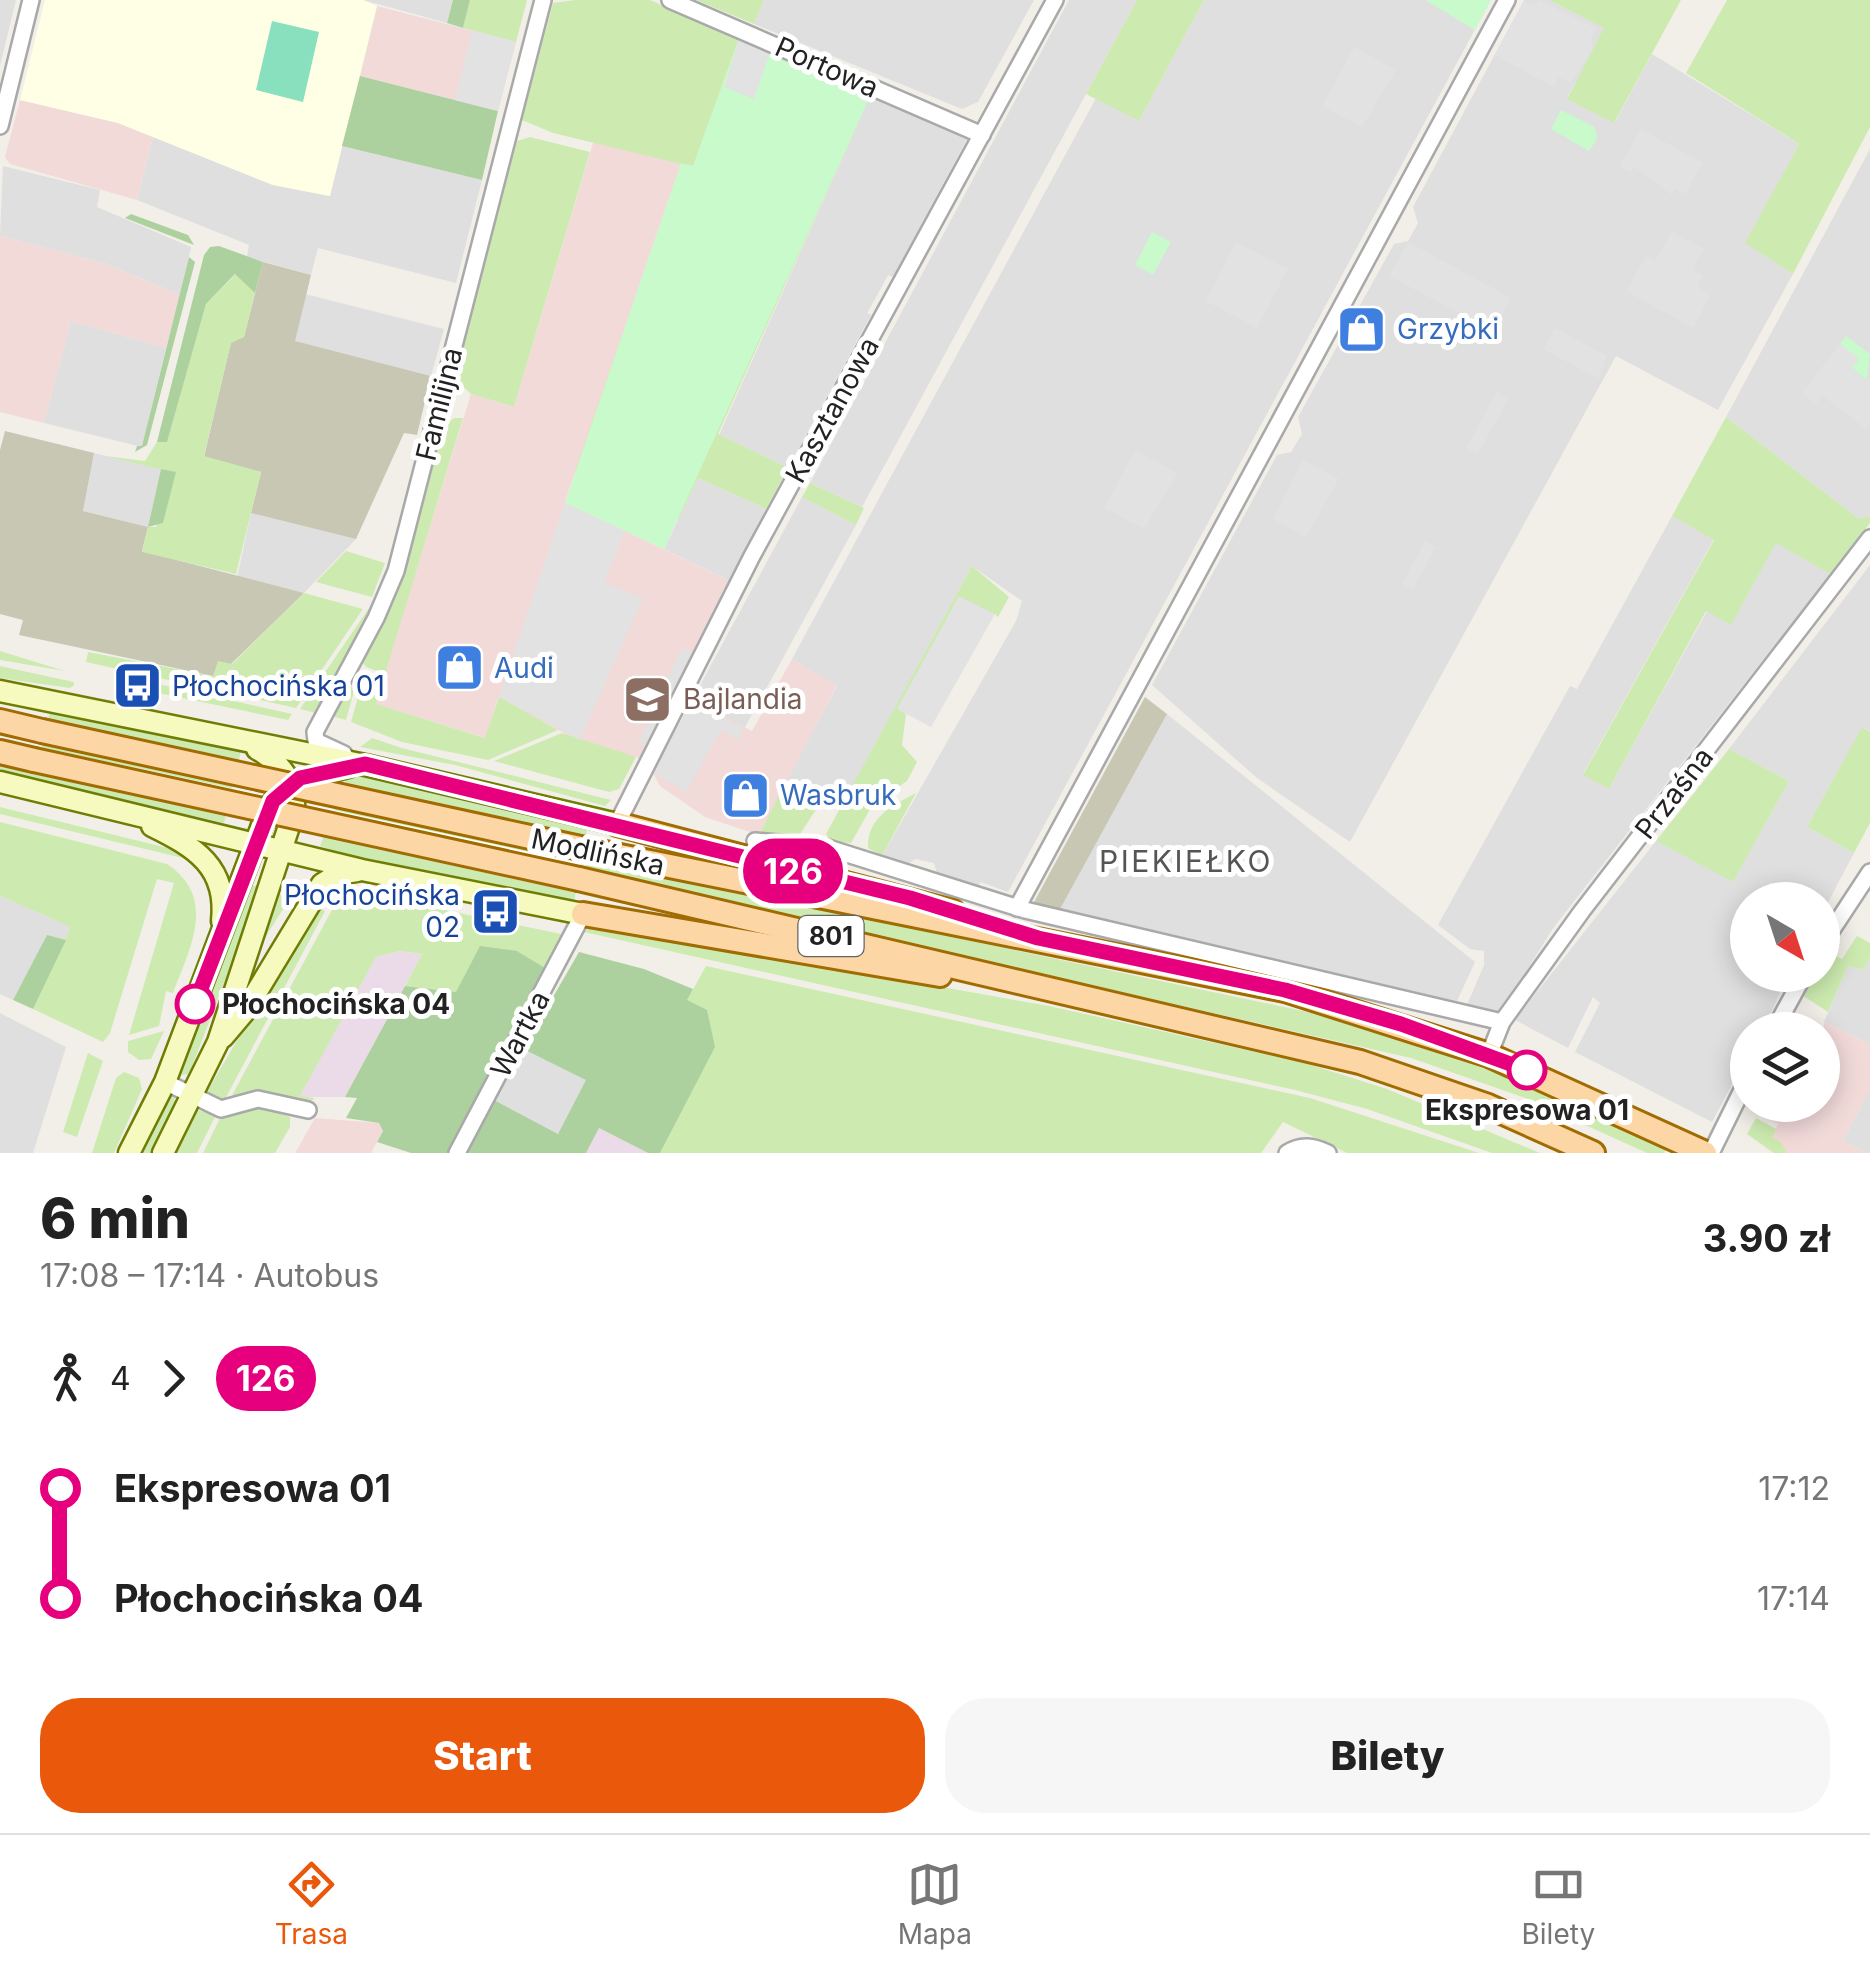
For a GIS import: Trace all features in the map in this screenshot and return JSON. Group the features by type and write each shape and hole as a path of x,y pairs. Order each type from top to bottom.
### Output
{"main road":[{"path":"0,691 247,742 275,760 290,782 295,805 283,851 234,981 218,1042 163,1153"},
{"name":"Modlińska","path":"0,721 863,908 1038,938 1285,990 1490,1054 1708,1153"},
{"name":"Modlińska","path":"247,742 365,764 617,824"},
{"name":"Modlińska","path":"0,752 897,950 1081,998 1360,1062 1488,1106 1593,1153"},
{"path":"130,1153 165,1082 269,807 290,782 365,764"},
{"path":"0,782 362,870 583,914 1081,998"},
{"path":"118,810 198,849 212,865 221,886 220,939"},
{"path":"617,824 910,898 1038,938"},
{"path":"218,1042 245,1011 322,884 338,874 362,870"}],"street":[{"path":"0,126 31,0"},
{"name":"Familijna","path":"365,764 316,741 314,732 376,618 396,571 543,0"},
{"name":"Portowa","path":"670,0 982,135"},
{"name":"Kasztanowa","path":"617,824 743,573 1056,0"},
{"path":"1017,908 1507,0"},
{"name":"Przaśna","path":"1490,1054 1502,1022 1870,538"},
{"path":"754,841 825,846 1017,908 1502,1022"},
{"path":"1840,918 1870,872"},
{"name":"Wartka","path":"457,1153 583,914"},
{"path":"165,1082 222,1110 258,1099 308,1110"},
{"path":"1708,1153 1730,1112"},
{"path":"1286,1153 1296,1147 1315,1147 1328,1153"}],"shaded area":[{"path":"0,0 16,0 0,66"},
{"path":"45,0 363,0 377,6 330,196 273,185 118,123 20,100"},
{"path":"363,0 453,0 447,23"},
{"path":"764,0 1034,0 978,102 962,109 754,24"},
{"path":"1069,0 1137,0 862,507 810,483"},
{"path":"1204,0 1491,0 1008,892 981,882 977,887 937,874 934,863 915,859 908,864 882,856 1016,621 1022,601 972,566 846,799 829,790 826,794 784,785 837,686 792,659 1096,98 1139,121"},
{"path":"1524,0 1549,0 1605,28 1567,98 1615,122 1652,54 1799,144 1746,243 1793,274 1718,410 1616,356 1350,842 1257,778 1152,685 1277,455 1291,452 1302,434 1298,417 1394,244 1408,241 1418,223 1413,207"},
{"path":"1538,0 1596,28 1591,38 1593,49 1571,83 1559,77 1553,87 1495,55 1524,1 1534,6"},
{"path":"377,6 516,42 498,111 360,76"},
{"path":"472,30 516,42 498,111 455,100"},
{"path":"739,38 770,52 754,99 724,87"},
{"path":"1354,47 1396,70 1362,127 1322,106"},
{"path":"870,96 967,139 893,277 888,275 867,313 871,315 788,468 719,435"},
{"path":"20,100 118,123 153,137 137,200 10,164 5,157"},
{"path":"1641,129 1703,163 1685,194 1675,189 1672,195 1634,167 1631,172 1619,166"},
{"path":"153,137 273,185 329,196 342,146 482,180 456,283 318,248 311,275 247,257 249,245 137,200"},
{"path":"594,140 681,163 565,502 730,581 640,758 583,743 498,698 486,738 375,704 471,394 514,407"},
{"path":"1870,149 1870,517 1858,518 1726,417"},
{"path":"3,166 100,190 97,207 191,247 180,295 107,264 0,236"},
{"path":"1672,231 1704,249 1693,270 1703,276 1698,287 1711,295 1693,328 1626,291 1646,256 1655,261"},
{"path":"0,236 107,264 180,295 166,348 71,321 44,423 0,412"},
{"path":"1236,242 1288,269 1257,328 1206,301"},
{"path":"1408,242 1511,298 1494,331 1389,276"},
{"path":"263,262 311,275 295,341 431,376 417,435 404,433 356,539 251,513 261,472 204,457 231,342 244,337"},
{"path":"305,294 444,329 431,376 294,341"},
{"path":"71,321 166,348 142,447 44,423"},
{"path":"1555,328 1607,356 1599,379 1543,349"},
{"path":"1840,344 1859,359 1852,368 1866,380 1870,377 1870,424 1866,429 1823,396 1816,404 1801,393"},
{"path":"1497,391 1509,398 1478,454 1466,448"},
{"path":"5,431 94,453 83,511 148,527 142,551 304,593 231,664 213,676 19,635 23,620 0,614 0,450"},
{"path":"1135,450 1178,473 1144,529 1104,508"},
{"path":"94,453 161,469 148,527 83,511"},
{"path":"1303,460 1339,479 1306,537 1273,519"},
{"path":"698,478 766,509 730,581 664,549"},
{"path":"802,497 856,525 744,729 692,700"},
{"path":"565,503 625,531 604,583 643,598 580,740 499,697"},
{"path":"251,513 356,539 304,593 237,578"},
{"path":"1672,516 1714,539 1583,774 1609,789 1707,611 1731,624 1776,542 1830,574 1554,927 1499,1014 1467,1005 1484,965 1484,951 1470,949 1438,925 1570,686 1577,689"},
{"path":"1425,541 1436,547 1413,590 1402,584"},
{"path":"1870,565 1870,732 1863,727 1807,827 1854,853 1839,882 1730,882 1730,992 1780,992 1771,1012 1730,1012 1730,1088 1712,1122 1575,1052 1600,1003 1593,997 1568,1048 1515,1020 1656,841 1733,881 1789,781 1729,749"},
{"path":"959,596 995,614 931,727 897,709"},
{"path":"682,648 692,652 647,747 638,743"},
{"path":"792,659 837,685 759,835 705,817 660,786 653,773 692,700 752,731"},
{"path":"1145,697 1167,714 1059,911 1033,904"},
{"path":"692,700 744,729 738,740 721,730 686,792 653,773"},
{"path":"1167,714 1475,962 1457,1001 1081,919 1060,909"},
{"path":"0,896 72,927 66,940 47,936 13,1000 0,994"},
{"path":"400,951 422,954 345,1097 299,1097 376,957"},
{"path":"1870,957 1870,1044 1840,1030 1840,1012 1828,1012 1848,966 1863,970"},
{"path":"0,1013 66,1047 33,1153 0,1153"},
{"path":"1840,1030 1870,1044 1870,1088 1843,1141 1867,1153 1774,1153 1766,1148 1778,1124 1774,1122 1840,1122"},
{"path":"523,1049 587,1080 558,1134 494,1100"},
{"path":"1870,1088 1870,1153 1867,1153 1843,1141"},
{"path":"315,1118 379,1123 383,1130 371,1153 295,1153"},
{"path":"599,1128 648,1153 586,1153"}],"green space":[{"path":"453,0 470,0 463,28 447,23"},
{"path":"470,0 527,0 516,42 463,28"},
{"path":"650,0 739,38 729,74 791,61 870,96 718,434 788,468 766,509 698,478 678,520 575,472 681,164 553,133 522,120 553,3"},
{"path":"696,0 764,0 754,24"},
{"path":"1137,0 1204,0 1139,121 1086,94"},
{"path":"1425,0 1491,0 1475,30"},
{"path":"1549,0 1681,0 1614,123 1567,99 1604,28"},
{"path":"1727,0 1870,0 1870,127 1793,274 1745,243 1799,144 1686,73"},
{"path":"272,21 319,32 303,102 256,90"},
{"path":"739,38 870,96 664,549 565,503 681,163 693,166"},
{"path":"360,76 498,111 482,180 342,146"},
{"path":"1561,110 1595,127 1597,139 1589,151 1551,129"},
{"path":"530,137 590,152 514,407 471,394 454,378 517,141"},
{"path":"131,214 188,235 194,245 125,218"},
{"path":"1152,232 1171,242 1153,275 1135,265"},
{"path":"219,246 263,262 255,293 235,274 206,304 167,442 157,442 204,255 210,247"},
{"path":"189,257 195,262 147,445 135,452 137,446 142,446"},
{"path":"236,274 255,293 244,337 231,343 204,456 261,472 236,574 142,552 148,527 156,527 176,473 105,456 145,461 157,442 167,441 206,304"},
{"path":"1846,336 1870,354 1867,380 1852,368 1858,359 1840,344"},
{"path":"1726,417 1858,518 1870,517 1870,523 1830,574 1776,543 1731,625 1706,611 1609,789 1583,775 1714,540 1672,516"},
{"path":"463,418 385,674 366,667 358,656 402,580 442,424"},
{"path":"161,469 176,472 163,523 148,527"},
{"path":"810,483 864,508 856,525 802,497"},
{"path":"346,551 385,563 372,597 316,582"},
{"path":"972,566 1009,597 998,617 995,614 898,709 906,714 902,745 917,762 907,781 873,804 851,843 832,842 826,834"},
{"path":"384,586 316,713 300,709"},
{"path":"304,593 363,609 296,708 86,662 88,652 213,676 218,661 232,664"},
{"path":"0,651 65,671 0,660"},
{"path":"0,666 74,685 70,688 0,678"},
{"path":"362,683 381,689 376,704 485,738 499,697 558,730 488,760 402,742 351,722"},
{"path":"356,684 346,720 331,716 344,690"},
{"path":"145,685 163,685 292,714 288,720 144,690"},
{"path":"50,711 241,751 224,823 0,771 0,766 36,773"},
{"path":"1862,727 1870,732 1870,823 1854,853 1807,827"},
{"path":"562,733 636,757 619,789 609,792 494,761"},
{"path":"372,738 611,800 605,806 455,765 360,747"},
{"path":"1729,749 1789,781 1733,882 1656,841"},
{"path":"348,774 587,830 574,902 356,859 320,846"},
{"path":"784,785 826,794 799,836 759,835"},
{"path":"916,793 882,856 868,848 877,820"},
{"path":"0,807 172,849 191,860 0,814"},
{"path":"0,822 167,864 183,877 192,892 196,924 173,993 166,991 159,1026 129,1035 174,883 157,879 110,1033 103,1042 33,1009 71,927 0,896"},
{"path":"588,860 1317,1014 1471,1061 1668,1147 1664,1153 1647,1153 1528,1099 1411,1058 585,870"},
{"path":"250,885 261,887 189,1074 181,1075"},
{"path":"357,892 566,935 547,969 517,951 456,992 405,986 422,954 400,951 376,957 300,1096 315,1098 306,1105 258,1092 229,1101 334,906 342,897"},
{"path":"277,893 290,898 258,949"},
{"path":"315,906 325,911 223,1103 211,1099 207,1092"},
{"path":"593,925 1049,1006 1305,1063 1387,1089 1540,1153 1492,1153 1367,1109 1295,1090 584,932"},
{"path":"47,935 66,940 33,1009 13,1000"},
{"path":"1857,936 1870,943 1870,957 1863,970 1848,966 1840,984 1842,959"},
{"path":"480,946 517,951 547,969 450,1153 411,1153 377,1142 383,1131 379,1123 346,1118 357,1098 345,1097 405,986 456,992"},
{"path":"579,952 644,969 693,989 687,1000 707,1010 715,1047 660,1153 648,1153 599,1128 586,1153 466,1153 494,1100 558,1134 586,1080 523,1049"},
{"path":"706,966 1310,1098 1479,1153 1347,1153 1283,1122 1261,1153 660,1153 714,1047 687,1000"},
{"path":"1804,992 1837,992 1828,1012 1802,995"},
{"path":"164,1031 151,1059 139,1060 128,1052 128,1041"},
{"path":"88,1053 103,1061 77,1137 63,1132"},
{"path":"124,1072 139,1078 142,1089 114,1153 92,1153 116,1078"},
{"path":"170,1093 176,1101 151,1153 140,1153"},
{"path":"258,1106 290,1117 290,1127 275,1153 203,1153 221,1116"},
{"path":"196,1110 216,1115 197,1153 175,1153"},
{"path":"1754,1122 1763,1122 1776,1129 1772,1138 1781,1142 1787,1153 1774,1153 1747,1134"}],"pier":[{"path":"39,747 581,863 574,892 33,773"}],"bus line":[{"name":"126","path":"195,1004 273,801 290,782 365,764 910,898 1038,938 1285,990 1401,1024 1527,1070"}],"place":[{"name":"Grzybki","path":"1362,329"},
{"name":"Audi","path":"459,668"},
{"name":"Płochocińska 01","path":"137,686"},
{"name":"Bajlandia","path":"648,699"},
{"name":"Wasbruk","path":"745,795"},
{"name":"Płochocińska 02","path":"495,911"},
{"name":"Płochocińska 04","path":"195,1004"},
{"name":"Ekspresowa 01","path":"1527,1070"}],"district":[{"name":"PIEKIEŁKO","path":"1186,861"}]}
